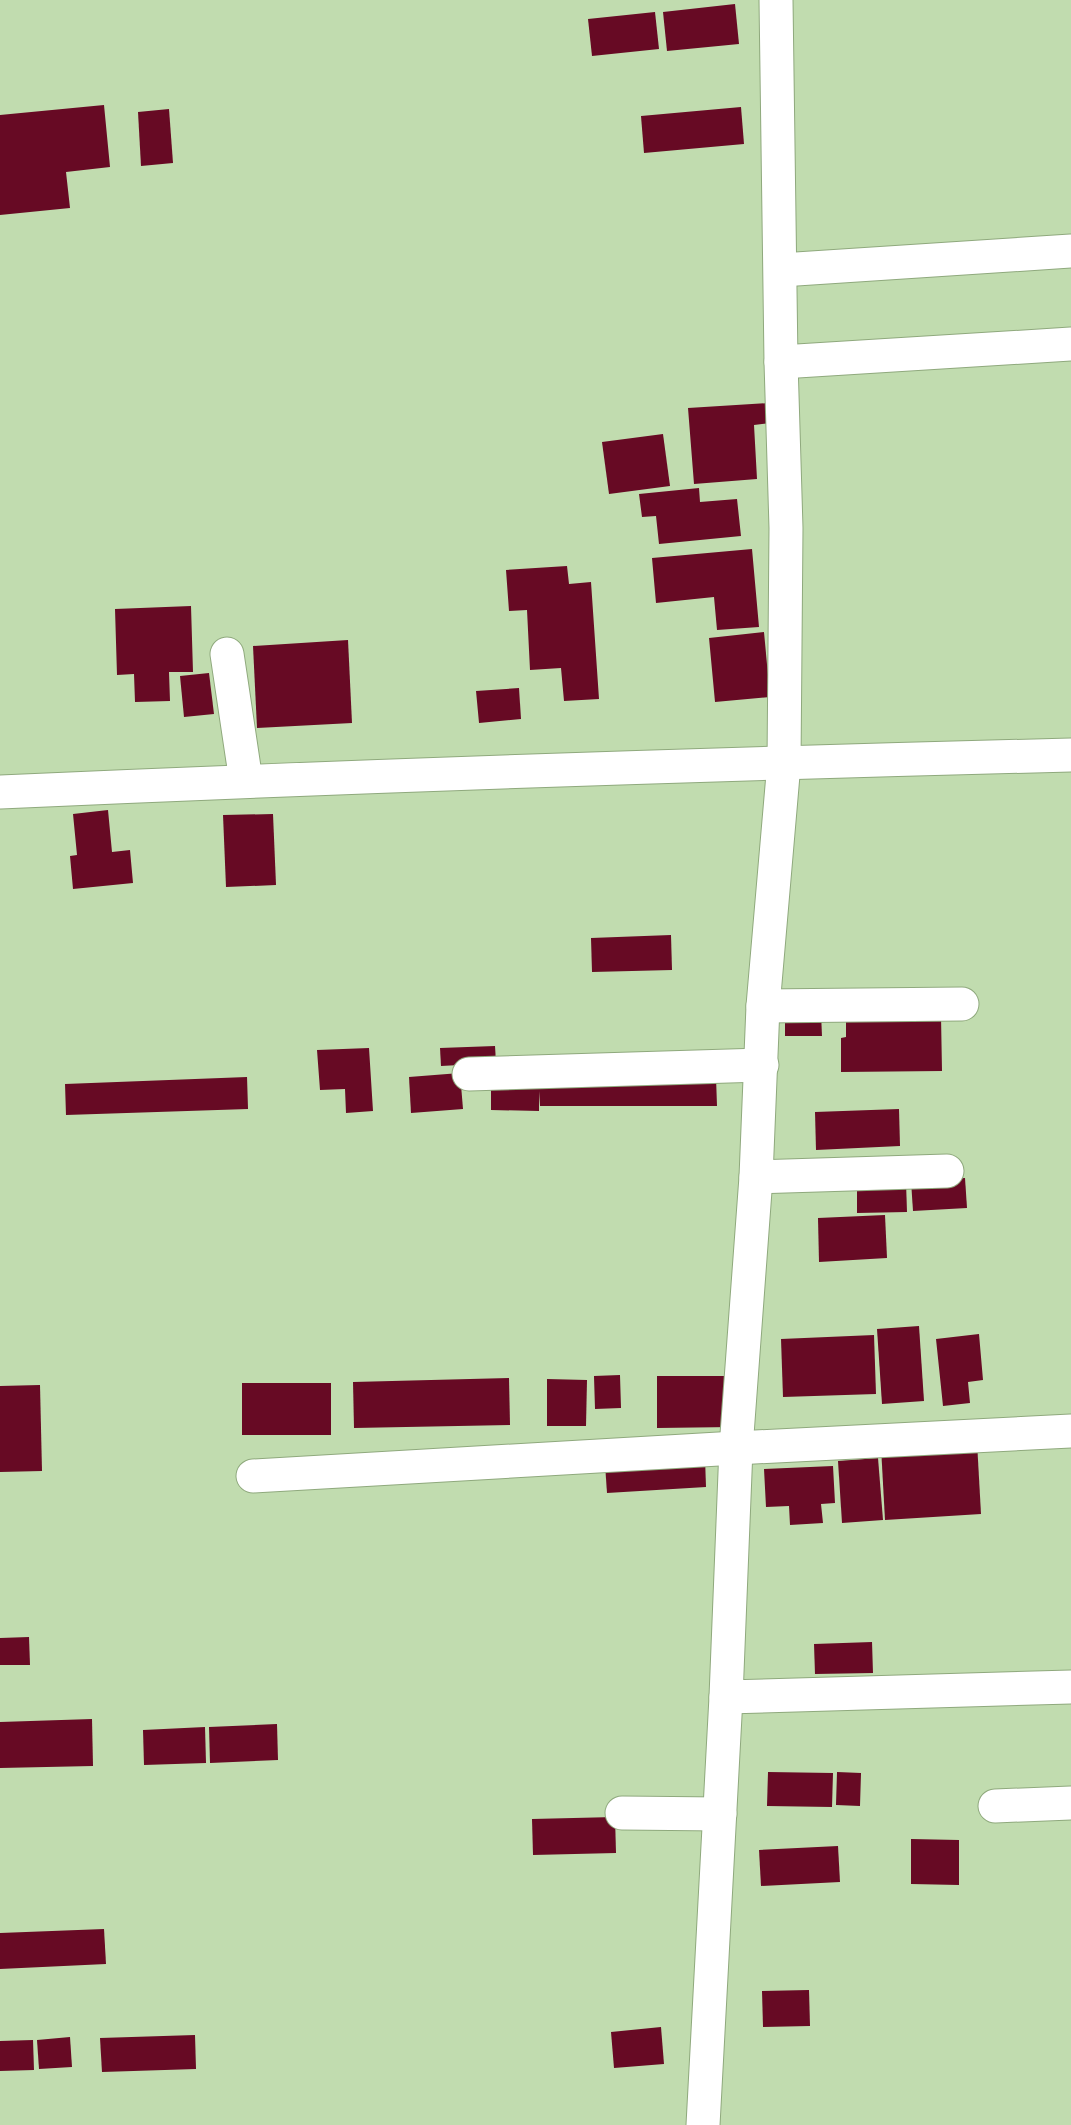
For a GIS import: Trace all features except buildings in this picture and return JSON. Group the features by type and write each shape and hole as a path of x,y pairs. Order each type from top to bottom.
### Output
{"street":[{"path":"703,2125 726,1697 736,1448 756,1177 763,1006 784,763 786,528 781,362 776,0"},
{"path":"781,270 1071,251"},
{"path":"781,362 1071,344"},
{"path":"227,654 246,781"},
{"path":"0,792 246,781 1071,755"},
{"path":"763,1006 962,1005"},
{"path":"469,1074 762,1065"},
{"path":"756,1177 947,1171"},
{"path":"253,1476 1071,1431"},
{"path":"726,1697 1071,1687"},
{"path":"995,1806 1071,1803"},
{"path":"622,1813 720,1814"}]}
